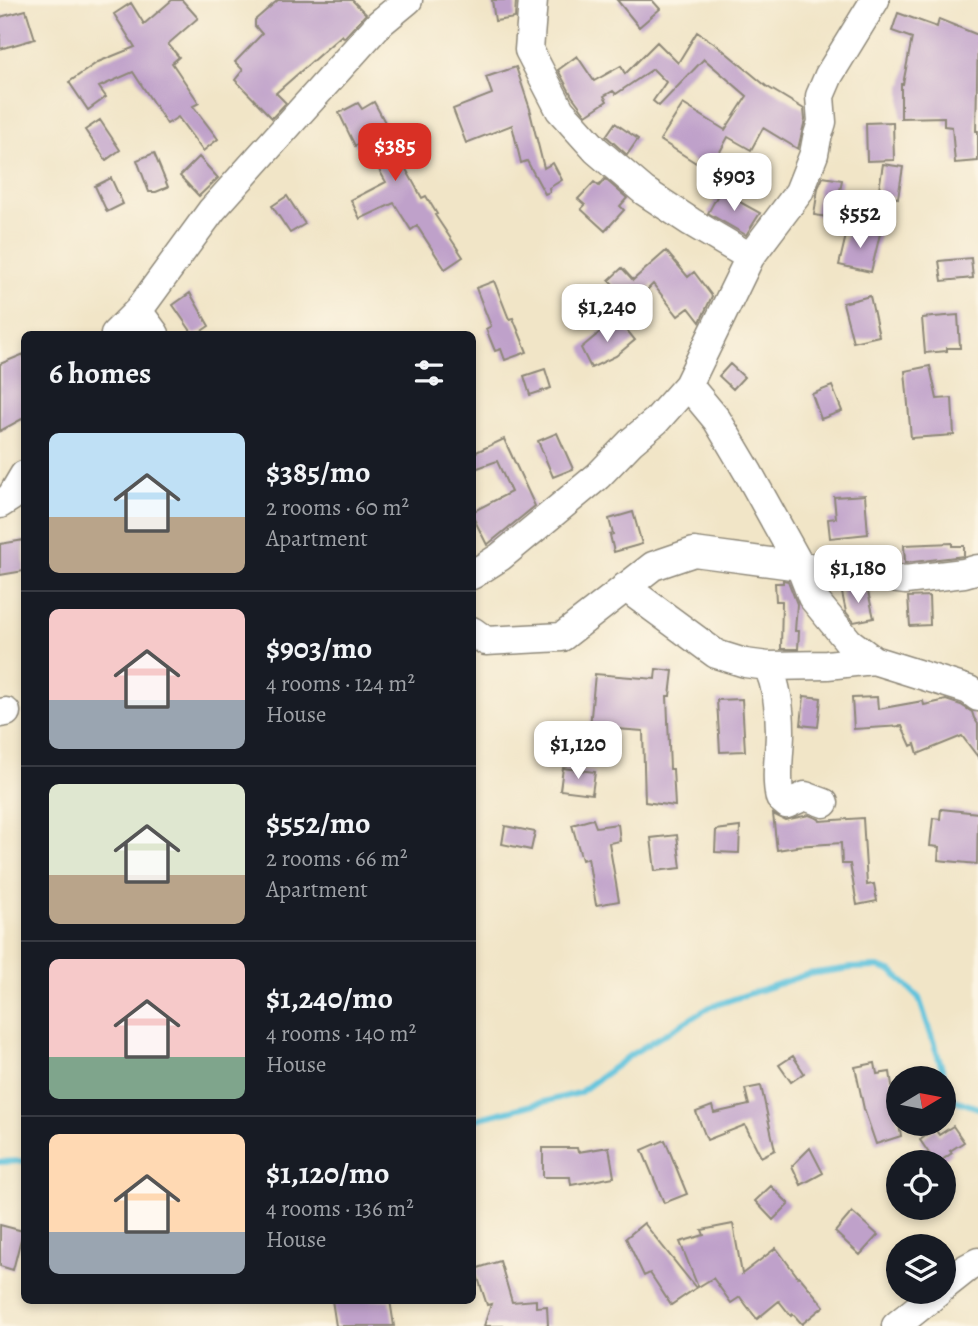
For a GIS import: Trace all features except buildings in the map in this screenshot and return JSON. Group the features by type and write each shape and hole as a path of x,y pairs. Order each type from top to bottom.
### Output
{"street":[{"path":"118,331 138,311 212,210 379,24 408,0"},
{"path":"533,0 529,50 560,110 596,150 644,191 750,257"},
{"path":"476,572 500,557 598,476 656,421 688,386 750,257 799,192 814,154 822,122 820,96 829,75 875,0"},
{"path":"138,311 153,331"},
{"path":"688,386 717,420 749,474 800,566 812,597 849,642 873,660 968,690 978,697"},
{"path":"476,634 486,641 562,637 653,566 694,552 905,580 978,569"},
{"path":"625,587 716,654 745,663 768,666 827,665 873,660"},
{"path":"768,666 777,697 780,729 777,778 780,798 787,804 806,796 824,803"},
{"path":"956,1277 978,1262"},
{"path":"896,1326 923,1304"}],"waterway":[{"path":"476,1120 579,1093 632,1054 710,1007 808,974 878,967 893,972 919,998 952,1099 978,1108"},
{"path":"0,1162 21,1161"}]}
